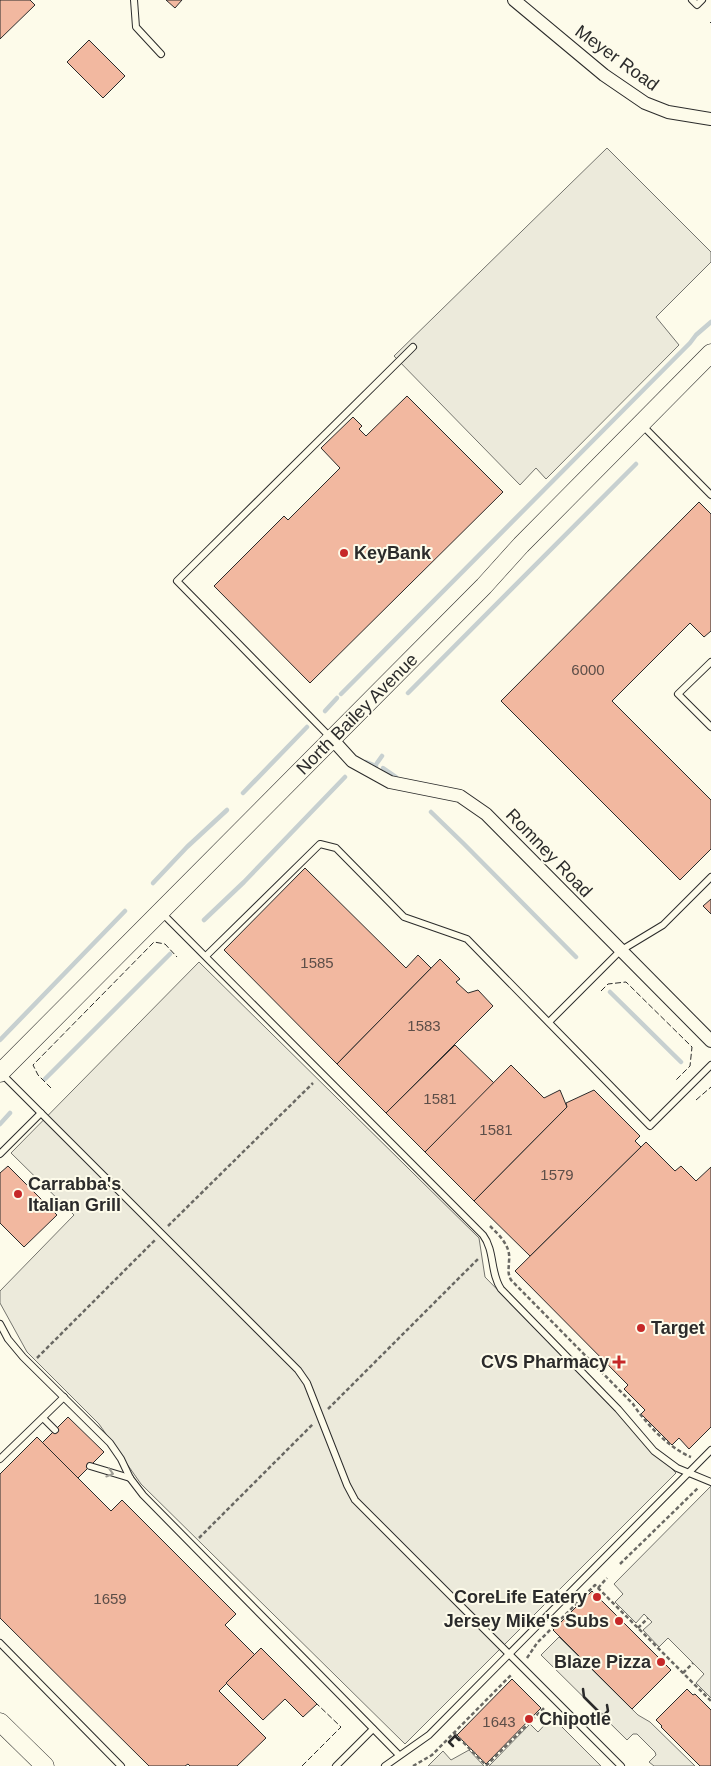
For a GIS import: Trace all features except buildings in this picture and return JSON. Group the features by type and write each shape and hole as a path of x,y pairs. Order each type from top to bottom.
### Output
{"street":[{"name":"Meyer Road","path":"514,0 604,75 645,103 668,112 711,119"},
{"name":"North Bailey Avenue","path":"0,1073 484,586 521,545 711,353"},
{"name":"Romney Road","path":"332,739 352,761 390,782 460,796 486,814 711,1041"},
{"path":"0,1722 45,1766"}],"lane":[{"path":"134,0 136,27 161,54"},
{"path":"692,0 697,5 702,0"},
{"path":"332,739 177,581 413,347"},
{"path":"640,424 711,495"},
{"path":"711,662 678,694 711,727"},
{"path":"206,956 320,844 336,848 404,916 467,939 650,1126 711,1065"},
{"path":"549,1022 620,951 663,925 711,877"},
{"path":"160,911 484,1235 488,1242 495,1281 501,1289 618,1409 654,1451 677,1468 711,1482"},
{"path":"0,1073 298,1370 307,1383 347,1485 355,1500 621,1766"},
{"path":"0,1154 42,1113"},
{"path":"0,1324 8,1339 23,1357 110,1443 121,1459 130,1478 143,1495 398,1755"},
{"path":"0,1459 64,1397"},
{"path":"43,1418 55,1430"},
{"path":"385,1766 398,1755 429,1735 711,1450"},
{"path":"90,1466 130,1478"},
{"path":"0,1643 121,1766"},
{"path":"336,1766 373,1730"}],"path":[{"path":"168,1227 313,1083"},
{"path":"496,1240 500,1236"},
{"path":"37,1358 156,1239"},
{"path":"326,1410 479,1258"},
{"path":"199,1538 314,1423"},
{"path":"620,1564 699,1487"},
{"path":"598,1588 607,1578"},
{"path":"527,1658 537,1643 595,1585 711,1701"},
{"path":"638,1628 648,1618"},
{"path":"683,1673 693,1663"},
{"path":"413,1766 432,1754 511,1675"},
{"path":"454,1733 486,1766 544,1708"}],"shaded area":[{"path":"607,148 711,252 711,262 656,317 679,345 546,479 536,468 520,485 394,356"},
{"path":"199,962 479,1238 485,1277 676,1473 405,1744 141,1484 99,1424 27,1352 0,1303 0,1291 74,1215 11,1153"},
{"path":"711,1486 711,1698 696,1683 704,1674 668,1638 659,1647 643,1630 652,1622 644,1614 636,1623 615,1602 623,1594 614,1584"},
{"path":"559,1637 638,1715 650,1722 695,1766 654,1766 649,1762 656,1755 655,1752 637,1734 633,1734 627,1740 541,1655"},
{"path":"552,1717 601,1766 489,1766 530,1724 538,1732"},
{"path":"469,1750 484,1766 428,1766 443,1751 451,1760"}],"waterway":[{"path":"341,694 711,322"},
{"path":"408,693 636,464"},
{"path":"325,711 337,698"},
{"path":"243,793 307,727"},
{"path":"377,763 382,756"},
{"path":"366,762 376,766"},
{"path":"383,768 396,777"},
{"path":"204,920 244,882 345,777"},
{"path":"153,883 187,847 227,810"},
{"path":"431,812 576,957"},
{"path":"0,1040 125,911"},
{"path":"45,1079 170,954"},
{"path":"610,992 681,1062"},
{"path":"0,1124 10,1113"}],"fence":[{"path":"51,1088 38,1075 33,1065 154,942 165,944 177,957"},
{"path":"601,991 608,984 626,982 692,1047 690,1066 675,1081"},
{"path":"696,1100 711,1087"},
{"path":"302,1766 341,1727 317,1704"}],"wall":[{"path":"583,1689 584,1697 603,1716 608,1711 607,1705"},
{"path":"453,1746 449,1742 455,1736 459,1740"}],"place":[{"name":"KeyBank","path":"344,553"},
{"name":"Carrabba's Italian Grill","path":"18,1194"},
{"name":"Target","path":"641,1328"},
{"name":"CVS Pharmacy","path":"619,1362"},
{"name":"CoreLife Eatery","path":"597,1597"},
{"name":"Jersey Mike's Subs","path":"619,1621"},
{"name":"Blaze Pizza","path":"661,1662"},
{"name":"Chipotle","path":"529,1719"}]}
